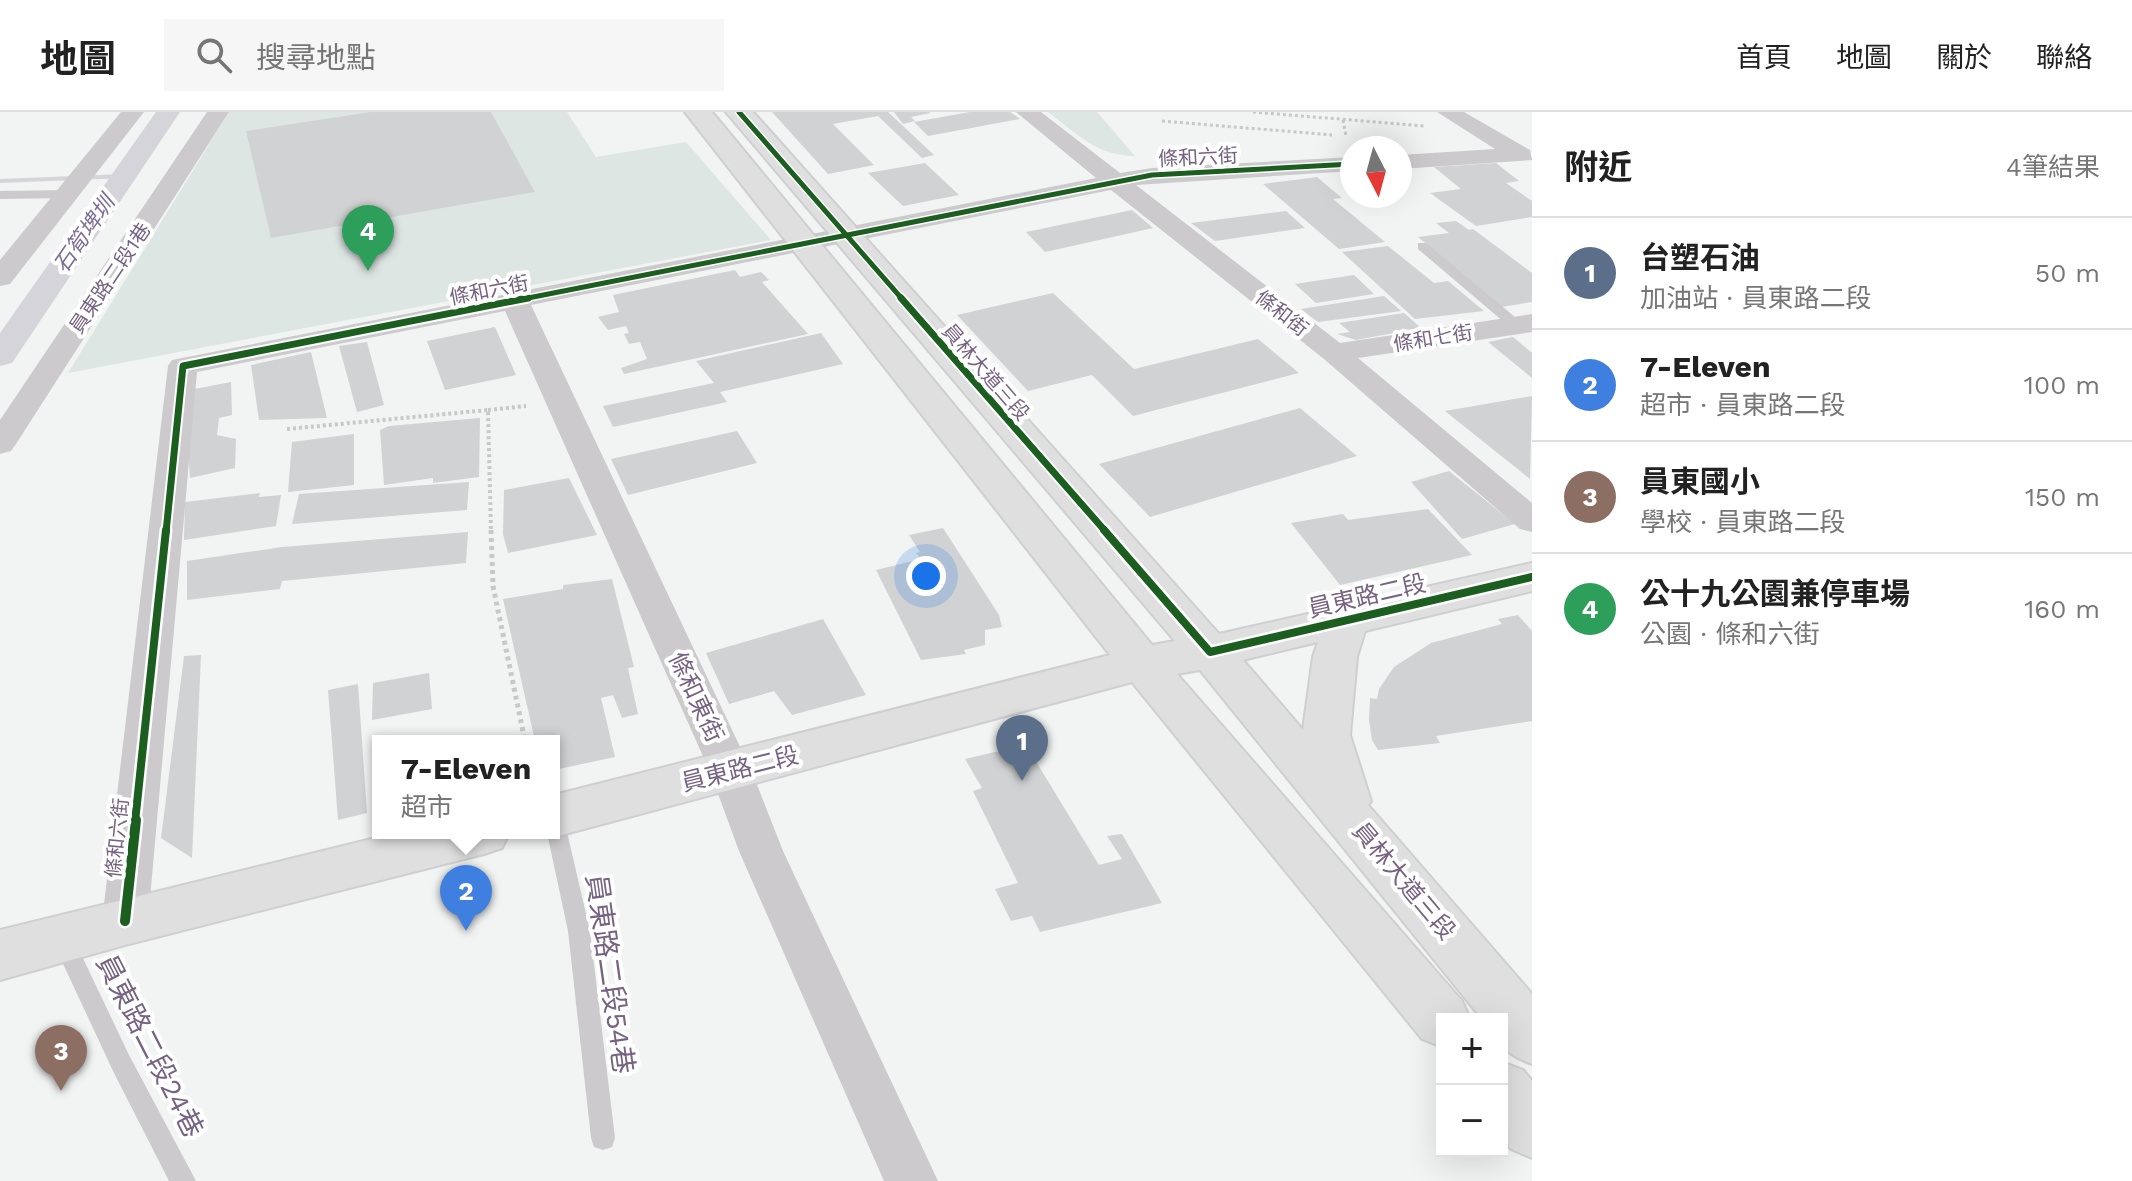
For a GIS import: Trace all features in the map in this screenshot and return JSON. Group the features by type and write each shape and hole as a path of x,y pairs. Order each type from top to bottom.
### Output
{"street":[{"path":"0,278 133,112"},
{"name":"員東路二段1巷","path":"0,444 218,112"},
{"path":"698,112 740,160 801,242 1142,663 1436,1013"},
{"name":"員林大道三段","path":"739,112 1210,652 1352,818 1532,1037"},
{"name":"條和街","path":"1027,112 1112,182 1334,353 1532,521"},
{"path":"1448,112 1529,155"},
{"path":"1412,161 1529,155"},
{"name":"條和六街","path":"125,921 183,366 1152,175 1340,165"},
{"name":"條和東街","path":"515,302 731,772 761,851 911,1181"},
{"name":"條和七街","path":"1334,353 1524,324"},
{"name":"員東路二段","path":"560,815 1142,663 1210,652 1532,577"},
{"path":"1347,621 1335,657 1326,735 1352,818"},
{"path":"0,955 460,839"},
{"path":"1508,1098 1532,1128"}],"lane":[{"path":"0,195 69,194"},
{"path":"1422,246 1524,324"},
{"name":"員東路二段54巷","path":"559,839 579,931 603,1138"},
{"name":"員東路二段24巷","path":"62,938 121,1063 183,1181"}],"path":[{"path":"1253,112 1479,131"},
{"path":"1162,121 1348,136 1343,120"},
{"path":"287,429 488,410 493,586 524,735"}],"shaded area":[{"path":"229,112 567,112 596,157 686,142 771,240 68,373"},
{"path":"1048,112 1097,112 1135,156 1098,148"}],"building":[{"path":"371,112 491,112 535,192 271,238 246,131"},
{"path":"772,112 888,112 934,155 922,158 878,116 833,124 874,165 828,174"},
{"path":"894,112 930,113 911,117 915,121 903,124"},
{"path":"970,112 1010,112 1020,119 928,136 914,122"},
{"path":"925,163 959,195 903,206 868,173"},
{"path":"1496,163 1519,181 1506,183 1532,201 1532,217 1476,226 1430,193 1461,189 1434,167"},
{"path":"1317,177 1340,196 1333,199 1340,208 1385,242 1339,249 1263,184"},
{"path":"1132,210 1153,228 1045,252 1026,232"},
{"path":"1286,211 1305,228 1215,241 1191,223"},
{"path":"1456,221 1469,230 1473,229 1532,273 1532,302 1502,307 1418,237 1449,233 1436,223"},
{"path":"1388,246 1434,283 1448,281 1484,311 1415,319 1342,252"},
{"path":"735,270 740,277 761,272 769,280 762,282 808,334 624,374 621,368 647,359 640,342 629,344 624,334 629,333 626,326 608,330 598,317 619,312 613,295"},
{"path":"1354,275 1374,294 1316,303 1295,284"},
{"path":"1053,293 1134,369 1258,339 1299,373 1133,416 1092,375 1028,391 957,315"},
{"path":"1384,296 1401,311 1318,322 1301,309"},
{"path":"1404,313 1421,328 1356,340 1337,334 1350,332 1339,323"},
{"path":"495,327 516,375 445,390 427,341"},
{"path":"821,333 843,364 720,392 727,402 613,427 603,406 714,383 696,361"},
{"path":"1513,337 1532,353 1532,378 1488,342"},
{"path":"367,342 384,405 357,412 339,346"},
{"path":"311,352 327,418 259,420 251,365"},
{"path":"231,382 232,415 219,418 217,435 236,439 235,468 190,478 184,391"},
{"path":"1532,396 1530,479 1445,411"},
{"path":"1300,408 1357,456 1150,517 1099,464"},
{"path":"480,418 479,477 433,483 433,478 384,485 380,430 389,426"},
{"path":"737,431 757,463 628,495 611,459"},
{"path":"354,434 354,485 288,492 292,442"},
{"path":"1449,471 1515,524 1462,539 1411,482"},
{"path":"569,478 597,535 508,553 503,534 504,490"},
{"path":"469,482 467,510 292,524 299,494"},
{"path":"260,493 259,497 281,495 276,526 184,540 185,502"},
{"path":"1428,509 1472,555 1340,585 1291,523 1343,514 1348,520"},
{"path":"943,528 999,615 1002,627 985,630 985,645 964,650 966,654 921,660 876,570 921,559 909,535"},
{"path":"468,532 466,563 282,581 280,589 187,600 187,561 282,547"},
{"path":"612,579 634,667 628,668 638,714 622,718 613,695 601,698 615,757 560,769 560,735 534,735 503,599 563,589 563,585"},
{"path":"1518,615 1532,631 1532,721 1436,736 1440,743 1378,750 1372,740 1370,698 1377,699 1379,689 1394,667 1431,643 1502,624 1498,619"},
{"path":"823,619 866,695 792,715 774,691 729,704 706,653"},
{"path":"201,655 192,858 161,838 184,656"},
{"path":"429,673 432,709 372,720 373,683"},
{"path":"358,684 367,813 338,820 328,690"},
{"path":"1026,745 1099,865 1122,859 1107,836 1122,834 1162,903 1040,932 1032,916 1011,921 995,889 1018,883 973,791 982,788 965,759"}],"waterway":[{"name":"石筍埤圳","path":"0,356 168,112"},
{"path":"0,181 124,176"}],"cycle path":[{"path":"739,112 1210,652 1532,577"},
{"path":"125,921 183,366 1152,175 1340,165"}],"place":[{"name":"公十九公園兼停車場","path":"368,271"},
{"name":"台塑石油","path":"1022,781"},
{"name":"7-Eleven","path":"466,931"},
{"name":"員東國小","path":"61,1091"}]}
